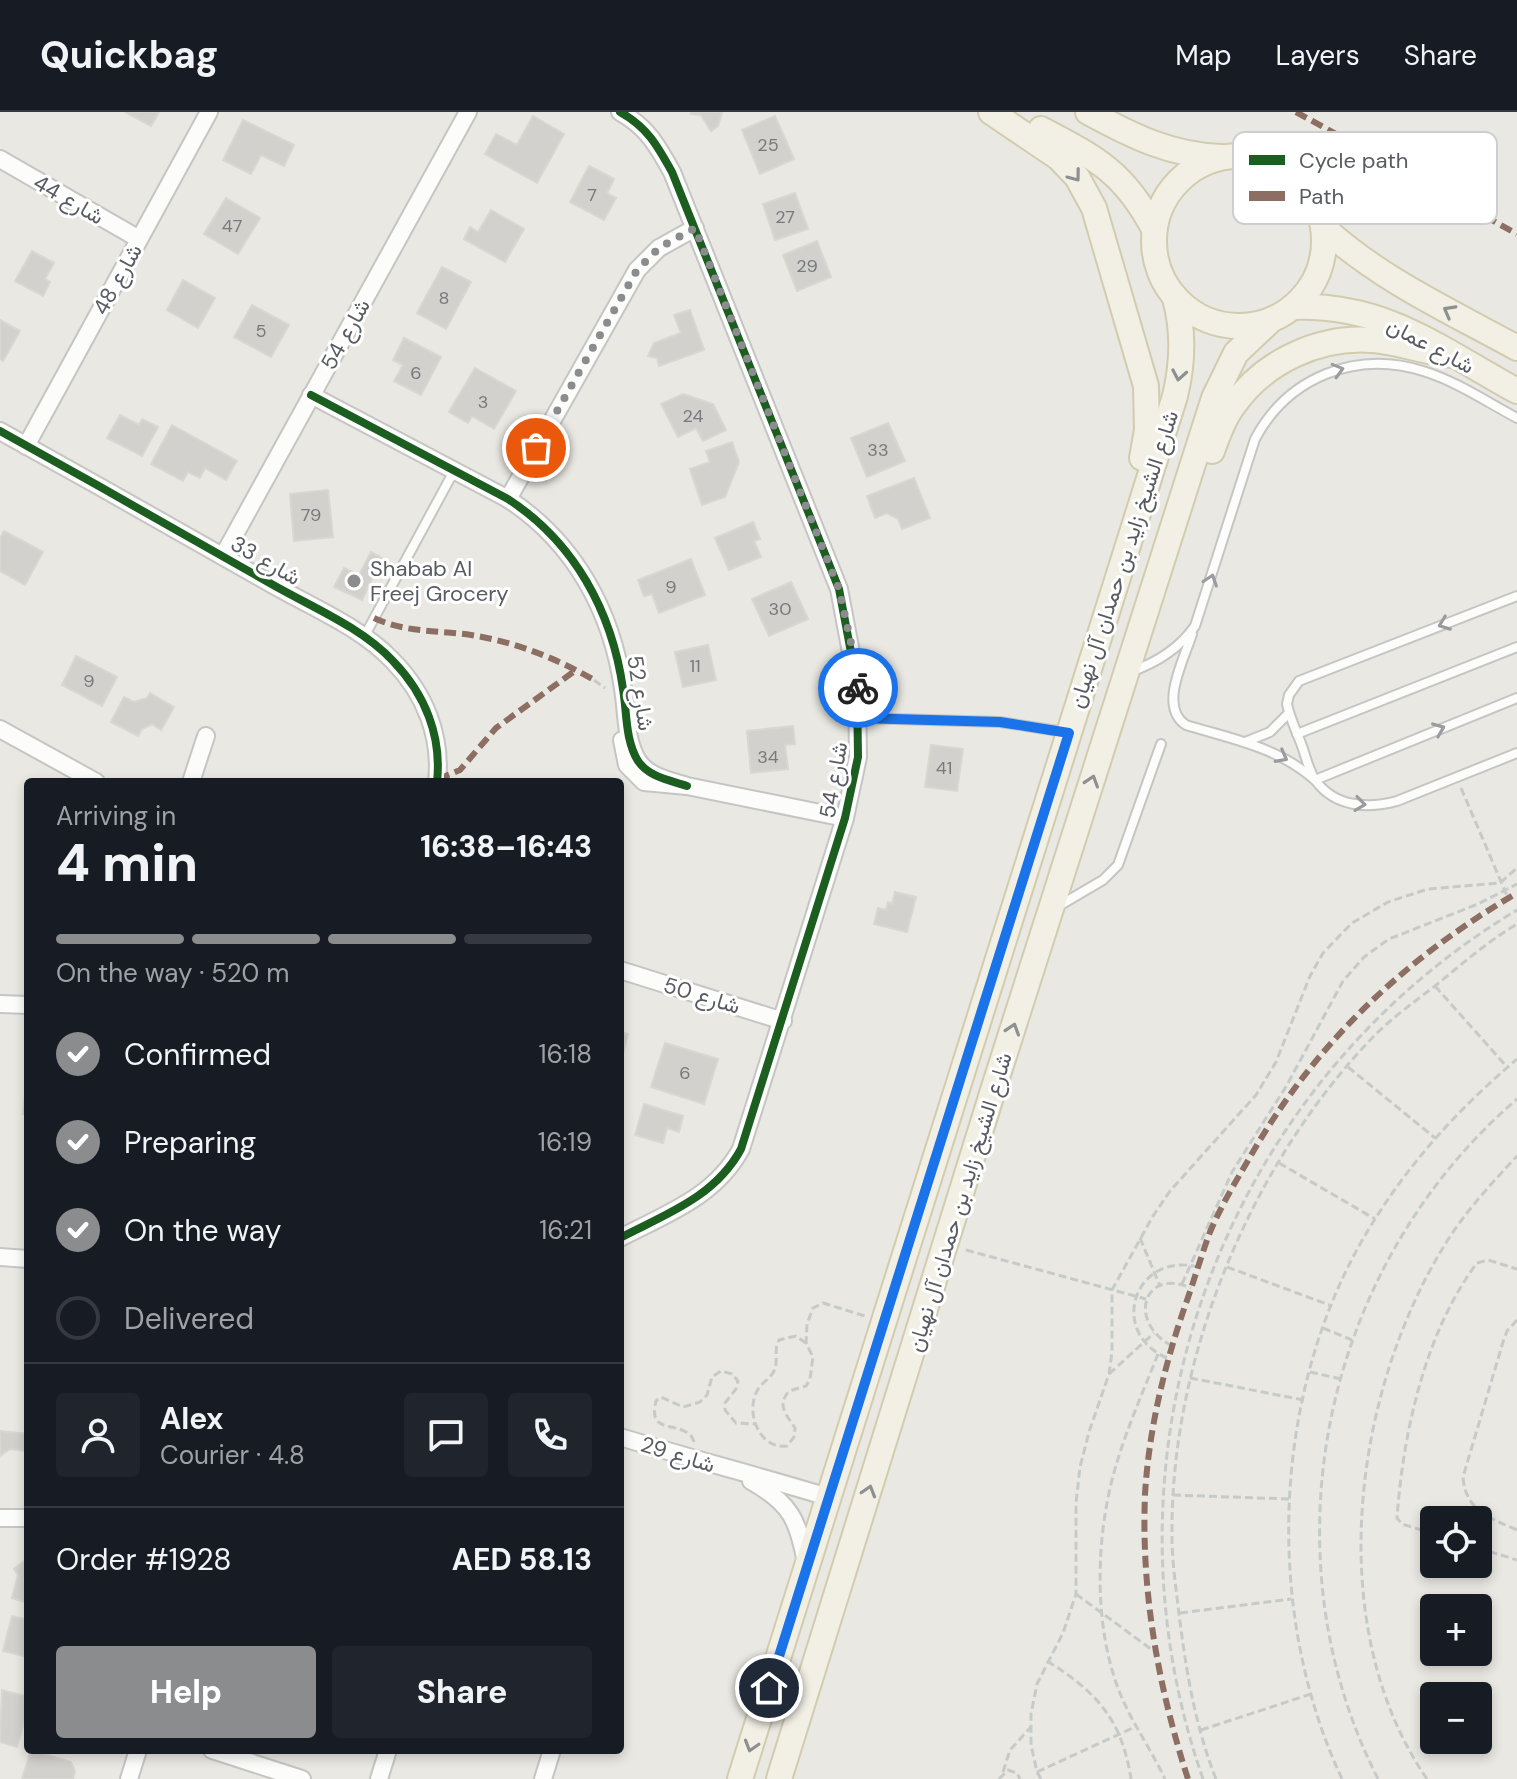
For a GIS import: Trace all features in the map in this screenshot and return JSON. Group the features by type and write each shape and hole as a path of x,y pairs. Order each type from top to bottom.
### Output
{"main road":[{"path":"991,112 1059,158 1086,192 1097,216 1148,401 1145,444 1127,507 1134,527"},
{"path":"1011,112 1090,155 1115,174 1137,199 1154,229"},
{"path":"1088,112 1132,136 1168,150 1203,156 1233,156"},
{"path":"1233,156 1206,162 1181,178 1163,201 1154,229 1154,254 1161,278 1175,298 1195,315 1219,324 1245,327 1270,321 1294,307 1309,291 1320,271 1325,250 1323,224"},
{"name":"شارع عمان","path":"1324,228 1372,268 1517,348"},
{"name":"شارع الشيخ زايد بن حمدان آل نهيان","path":"740,1779 1179,379 1182,343 1175,298"},
{"name":"شارع عمان","path":"1294,307 1319,306 1369,314 1392,322 1517,391"},
{"name":"شارع الشيخ زايد بن حمدان آل نهيان","path":"779,1779 1050,911 1220,382 1236,353 1270,321"},
{"path":"1176,519 1191,503 1232,406 1248,387 1288,358 1335,343 1369,340 1451,355"},
{"path":"828,1497 847,1517 834,1564 835,1598"}],"street":[{"name":"شارع 48","path":"26,446 209,112"},
{"name":"شارع 54","path":"223,556 468,112"},
{"name":"شارع 54","path":"620,112 639,122 672,172 839,589 853,652 859,718 858,757 845,818 746,1136 726,1172 698,1198 624,1236"},
{"name":"شارع 44","path":"0,159 139,239"},
{"path":"508,499 637,270 659,248 695,228"},
{"name":"شارع 52","path":"311,395 508,499 553,535 586,579 609,627 620,667 631,747 641,765 655,776 687,786 845,818"},
{"name":"شارع 33","path":"0,431 364,637 392,659 423,702 430,718 437,747 437,778"},
{"path":"0,729 89,778"},
{"path":"192,778 206,736"},
{"name":"شارع 50","path":"624,971 783,1021"},
{"path":"0,1004 24,1005"},
{"path":"0,1257 24,1259"},
{"name":"شارع 29","path":"624,1438 828,1497"},
{"name":"شارع 29","path":"735,1472 775,1495 789,1511 801,1534 807,1567"},
{"path":"0,1518 24,1518"},
{"path":"129,1779 137,1754"},
{"path":"224,1754 302,1779"},
{"path":"379,1779 387,1754"},
{"path":"543,1779 551,1754"}],"lane":[{"path":"1517,418 1440,377 1409,367 1362,364 1332,370 1305,383 1271,412 1255,439 1172,696 1175,715 1186,725 1283,756 1328,793 1344,802 1361,806 1379,806 1517,753"},
{"path":"364,637 454,471"},
{"path":"1315,780 1289,713 1289,695 1299,681 1517,596"},
{"path":"1126,674 1164,656 1186,639 1195,626"},
{"path":"1297,734 1517,647"},
{"path":"1315,780 1517,698"},
{"path":"1245,743 1270,732 1289,713"},
{"path":"859,718 1000,722 1069,733"},
{"path":"1050,911 1103,880 1118,865 1161,744"}],"path":[{"path":"1456,778 1508,898"},
{"path":"1041,1779 1037,1772 1031,1727 1037,1684 1063,1633 1076,1594 1076,1503 1080,1467 1109,1374 1112,1290 1170,1191 1256,1095 1276,1062 1310,976 1323,953 1342,933 1352,923 1388,902 1428,889 1500,883 1517,868"},
{"path":"1182,1284 1232,1172 1287,1085 1343,981 1364,957 1389,939 1478,904 1517,884"},
{"path":"1203,1779 1185,1717 1173,1657 1165,1602 1162,1546 1167,1446 1174,1402 1184,1358 1212,1270 1230,1226 1260,1169 1304,1102 1334,1065 1424,975 1474,937 1517,910"},
{"path":"1216,1779 1186,1666 1173,1574 1173,1495 1190,1378 1206,1322 1250,1214 1279,1163 1348,1067 1373,1037 1403,1009 1517,924"},
{"path":"1435,986 1508,1067"},
{"path":"1342,1779 1320,1726 1291,1599 1289,1499 1310,1372 1332,1306 1375,1219 1407,1173 1436,1139 1482,1089 1517,1059"},
{"path":"1348,1067 1436,1139"},
{"path":"1378,1779 1348,1709 1331,1647 1321,1578 1319,1511 1325,1444 1352,1340 1386,1261 1418,1208 1448,1169 1517,1099"},
{"path":"1427,1779 1414,1760 1389,1703 1371,1643 1362,1581 1361,1518 1369,1446 1385,1376 1411,1309 1444,1245 1478,1198 1517,1156"},
{"path":"1279,1163 1375,1219"},
{"path":"1140,1238 1160,1286"},
{"path":"947,1245 1146,1299"},
{"path":"1420,1530 1402,1524 1397,1518 1402,1470 1420,1384 1451,1308 1477,1263 1488,1260 1517,1269"},
{"path":"1167,1358 1144,1342 1135,1325 1136,1297 1147,1279 1168,1266 1198,1267"},
{"path":"1226,1267 1332,1306"},
{"path":"1172,1346 1154,1333 1145,1318 1146,1299 1168,1283 1191,1288"},
{"path":"806,1343 811,1313 823,1303 883,1322"},
{"path":"1517,1320 1507,1331 1503,1342 1463,1477 1464,1488 1475,1508 1517,1530"},
{"path":"1323,1328 1352,1340"},
{"path":"1109,1374 1154,1333"},
{"path":"792,1336 806,1343 813,1357 810,1379 806,1386 789,1391 783,1401 784,1415 795,1428 792,1441 787,1446 773,1447 764,1440 756,1424 756,1394 773,1373 779,1340 792,1336"},
{"path":"1158,1354 1124,1440 1108,1500 1103,1530 1101,1612 1117,1683 1165,1779"},
{"path":"706,1463 691,1435 657,1421 654,1415 658,1398 664,1397 683,1407 700,1402 707,1395 714,1375 721,1371 729,1372 737,1378 738,1385 725,1403 725,1410 736,1423 756,1424"},
{"path":"1310,1372 1341,1379"},
{"path":"1190,1378 1304,1400"},
{"path":"1173,1495 1289,1499"},
{"path":"1492,1552 1517,1560"},
{"path":"1076,1594 1155,1652"},
{"path":"1179,1613 1291,1599"},
{"path":"1047,1661 1089,1692 1120,1731 1131,1779"},
{"path":"1201,1730 1311,1694"},
{"path":"1037,1772 1120,1731 1137,1726"},
{"path":"999,1779 1010,1750 1031,1727"},
{"path":"1003,1772 1013,1770 1020,1779"}],"building":[{"path":"125,112 159,112 151,126"},
{"path":"692,112 722,112 718,126 711,131 701,115"},
{"path":"533,116 564,134 537,183 485,154 496,134 517,145"},
{"path":"775,116 794,159 760,174 742,130"},
{"path":"243,120 294,145 284,166 261,155 251,174 223,160"},
{"path":"589,166 614,179 607,193 616,198 604,220 570,202"},
{"path":"795,193 808,229 775,240 763,204"},
{"path":"226,198 260,218 238,254 204,234"},
{"path":"491,210 524,229 505,262 464,239 470,227 478,232"},
{"path":"817,241 831,277 797,291 783,255"},
{"path":"32,251 54,263 45,279 50,282 43,296 15,281"},
{"path":"442,267 471,282 446,329 417,313"},
{"path":"183,280 215,298 198,328 167,310"},
{"path":"252,305 289,325 271,357 234,337"},
{"path":"690,310 704,350 659,366 657,358 648,356 654,343 681,333 674,315"},
{"path":"0,320 20,331 3,361 0,359"},
{"path":"404,338 441,357 421,395 394,381 403,365 393,360"},
{"path":"475,368 516,391 494,429 472,416 468,423 449,412"},
{"path":"683,394 713,404 726,430 703,441 696,428 678,437 661,404"},
{"path":"120,415 139,425 142,419 158,427 142,456 107,438"},
{"path":"888,423 905,461 867,477 851,438"},
{"path":"172,425 237,461 226,480 205,468 200,478 188,472 183,481 151,464"},
{"path":"732,442 739,462 725,497 702,505 690,469 710,462 706,451"},
{"path":"914,478 930,518 902,529 898,519 887,513 875,518 867,496"},
{"path":"328,490 333,537 294,541 290,494"},
{"path":"753,522 760,539 754,541 761,557 729,570 715,538"},
{"path":"4,531 43,552 25,585 0,571 0,538"},
{"name":"Shabab Al Freej Grocery","path":"371,552 382,558 362,600 334,587 344,568 359,575"},
{"path":"691,559 705,595 659,613 652,594 644,596 638,580"},
{"path":"791,582 808,619 769,636 752,599"},
{"path":"708,645 716,680 683,687 675,652"},
{"path":"76,656 117,677 102,706 62,685"},
{"path":"150,693 174,707 161,730 152,724 142,729 138,736 111,722 124,697 134,702 147,698"},
{"path":"793,726 795,744 785,745 788,769 751,773 747,731"},
{"path":"931,745 963,749 957,791 925,787"},
{"path":"895,892 916,897 907,932 874,924 878,908 886,910 888,902 892,904"},
{"path":"665,1043 718,1059 704,1104 651,1087"},
{"path":"644,1104 683,1116 679,1132 667,1128 663,1143 635,1135"},
{"path":"0,1431 24,1434 24,1451 10,1449 0,1456"},
{"path":"24,1561 24,1602 12,1598 18,1575 14,1569"},
{"path":"12,1616 24,1619 24,1656 3,1651"},
{"path":"2,1690 24,1696 24,1723 17,1747 0,1742"},
{"path":"30,1754 44,1754 71,1762 75,1771 73,1779 22,1779"}],"marked path":[{"path":"1296,112 1332,132"},
{"path":"1497,223 1517,234"},
{"path":"374,618 410,629 471,635 503,642 550,658 594,680"},
{"path":"440,778 460,770 496,728 576,670"},
{"path":"1188,1779 1168,1709 1154,1638 1146,1567 1145,1494 1150,1446 1164,1375 1210,1232 1234,1184 1276,1116 1333,1041 1400,975 1437,946 1517,893"}],"cycle path":[{"path":"620,112 650,138 672,172 839,589 857,684 858,757 845,818 741,1149 718,1180 703,1192 624,1236"},
{"path":"311,395 508,499 552,536 586,581 610,632 618,660 629,735 638,761 654,774 687,786"},
{"path":"0,431 337,619 381,649 414,687 429,717 437,748 437,778"}],"way so far":[{"path":"536,448 637,270 659,248 695,228 839,589 858,688"}],"place":[{"name":"Shabab Al Freej Grocery","path":"354,581"}],"route":[{"path":"769,1688 1069,733 1000,722 859,718 858,688"}]}
